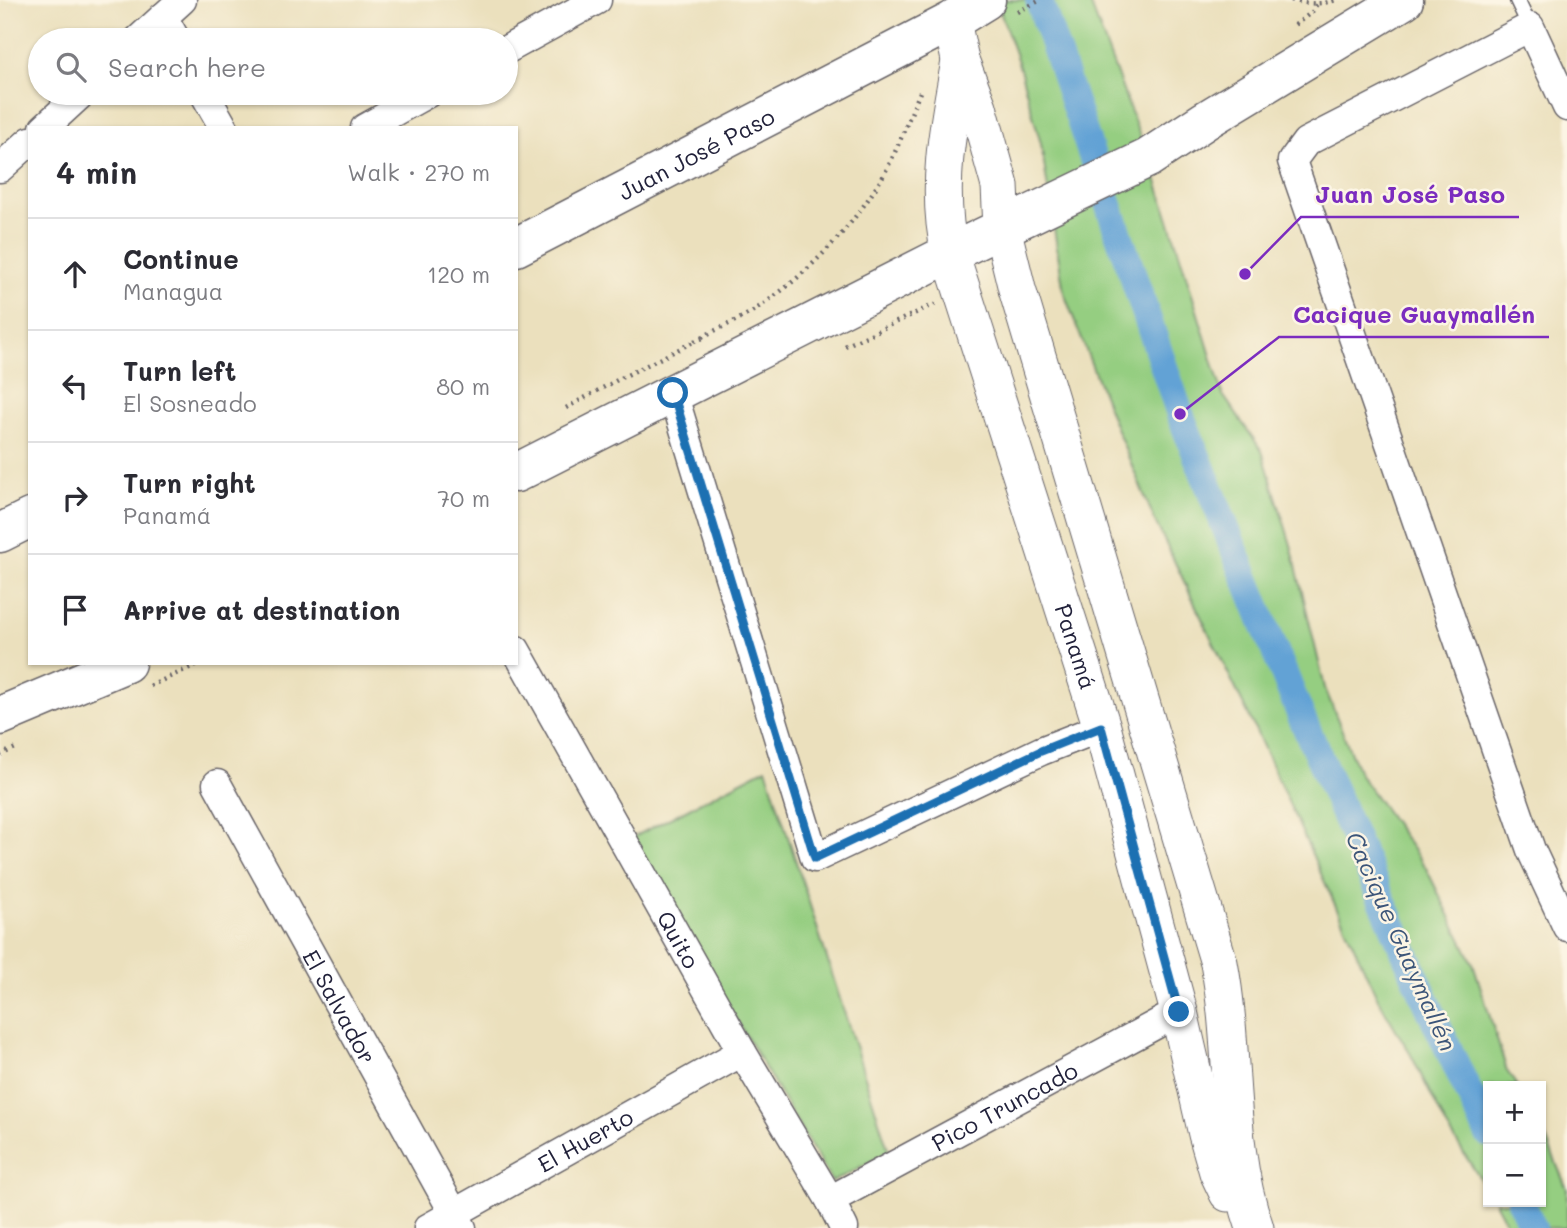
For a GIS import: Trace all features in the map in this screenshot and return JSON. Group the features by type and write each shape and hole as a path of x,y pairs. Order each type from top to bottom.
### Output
{"highway":[{"path":"518,472 950,253 1148,158 1404,0"},
{"name":"Juan José Paso","path":"518,246 950,11 999,7"},
{"path":"0,533 28,520"},
{"path":"0,716 121,665"}],"street":[{"path":"518,43 597,0"},
{"name":"Panamá","path":"950,11 960,61 978,107 999,186 1002,228 1017,289 1219,963 1230,1045 1237,1158 1255,1228"},
{"path":"1567,107 1530,27 1306,142 1292,161 1531,850 1567,927"},
{"name":"Panamá","path":"960,61 948,128 942,201 950,253 1101,727 1179,1012 1218,1172 1246,1228"},
{"path":"46,126 69,105"},
{"path":"211,105 223,126"},
{"path":"369,126 406,105"},
{"path":"0,167 28,143"},
{"path":"673,393 815,858 1041,751 1101,727"},
{"name":"Quito","path":"518,654 743,1052 830,1199 844,1228"},
{"name":"El Salvador","path":"217,783 458,1220"},
{"name":"Pico Truncado","path":"830,1199 1179,1012"},
{"name":"El Huerto","path":"428,1228 458,1220 743,1052"}],"lane":[{"path":"1517,0 1530,27"}],"path":[{"path":"999,7 1041,0"},
{"path":"1291,0 1308,4 1325,4 1336,0"},
{"path":"562,410 759,307 795,279 838,238 876,188 926,84"}],"green space":[{"path":"996,0 1089,0 1158,184 1223,395 1262,451 1291,545 1325,688 1359,773 1426,868 1473,963 1507,1071 1514,1081 1483,1081 1483,1183 1447,1127 1411,1055 1378,999 1256,731 1155,521 1112,418 1064,293 1041,144 1018,62"},
{"path":"766,768 889,1152 832,1182 630,839"},
{"path":"1546,1139 1567,1189 1567,1228 1509,1228 1498,1207 1546,1207"}],"waterway":[{"name":"Cacique Guaymallén","path":"1039,0 1180,414 1301,716 1432,1014 1483,1122"},
{"name":"Cacique Guaymallén","path":"1523,1207 1533,1228"}],"place":[{"name":"Juan José Paso","path":"1245,274"},
{"name":"Cacique Guaymallén","path":"1180,414"}],"route":[{"path":"673,393 815,858 1041,751 1101,727 1179,1012"}]}
